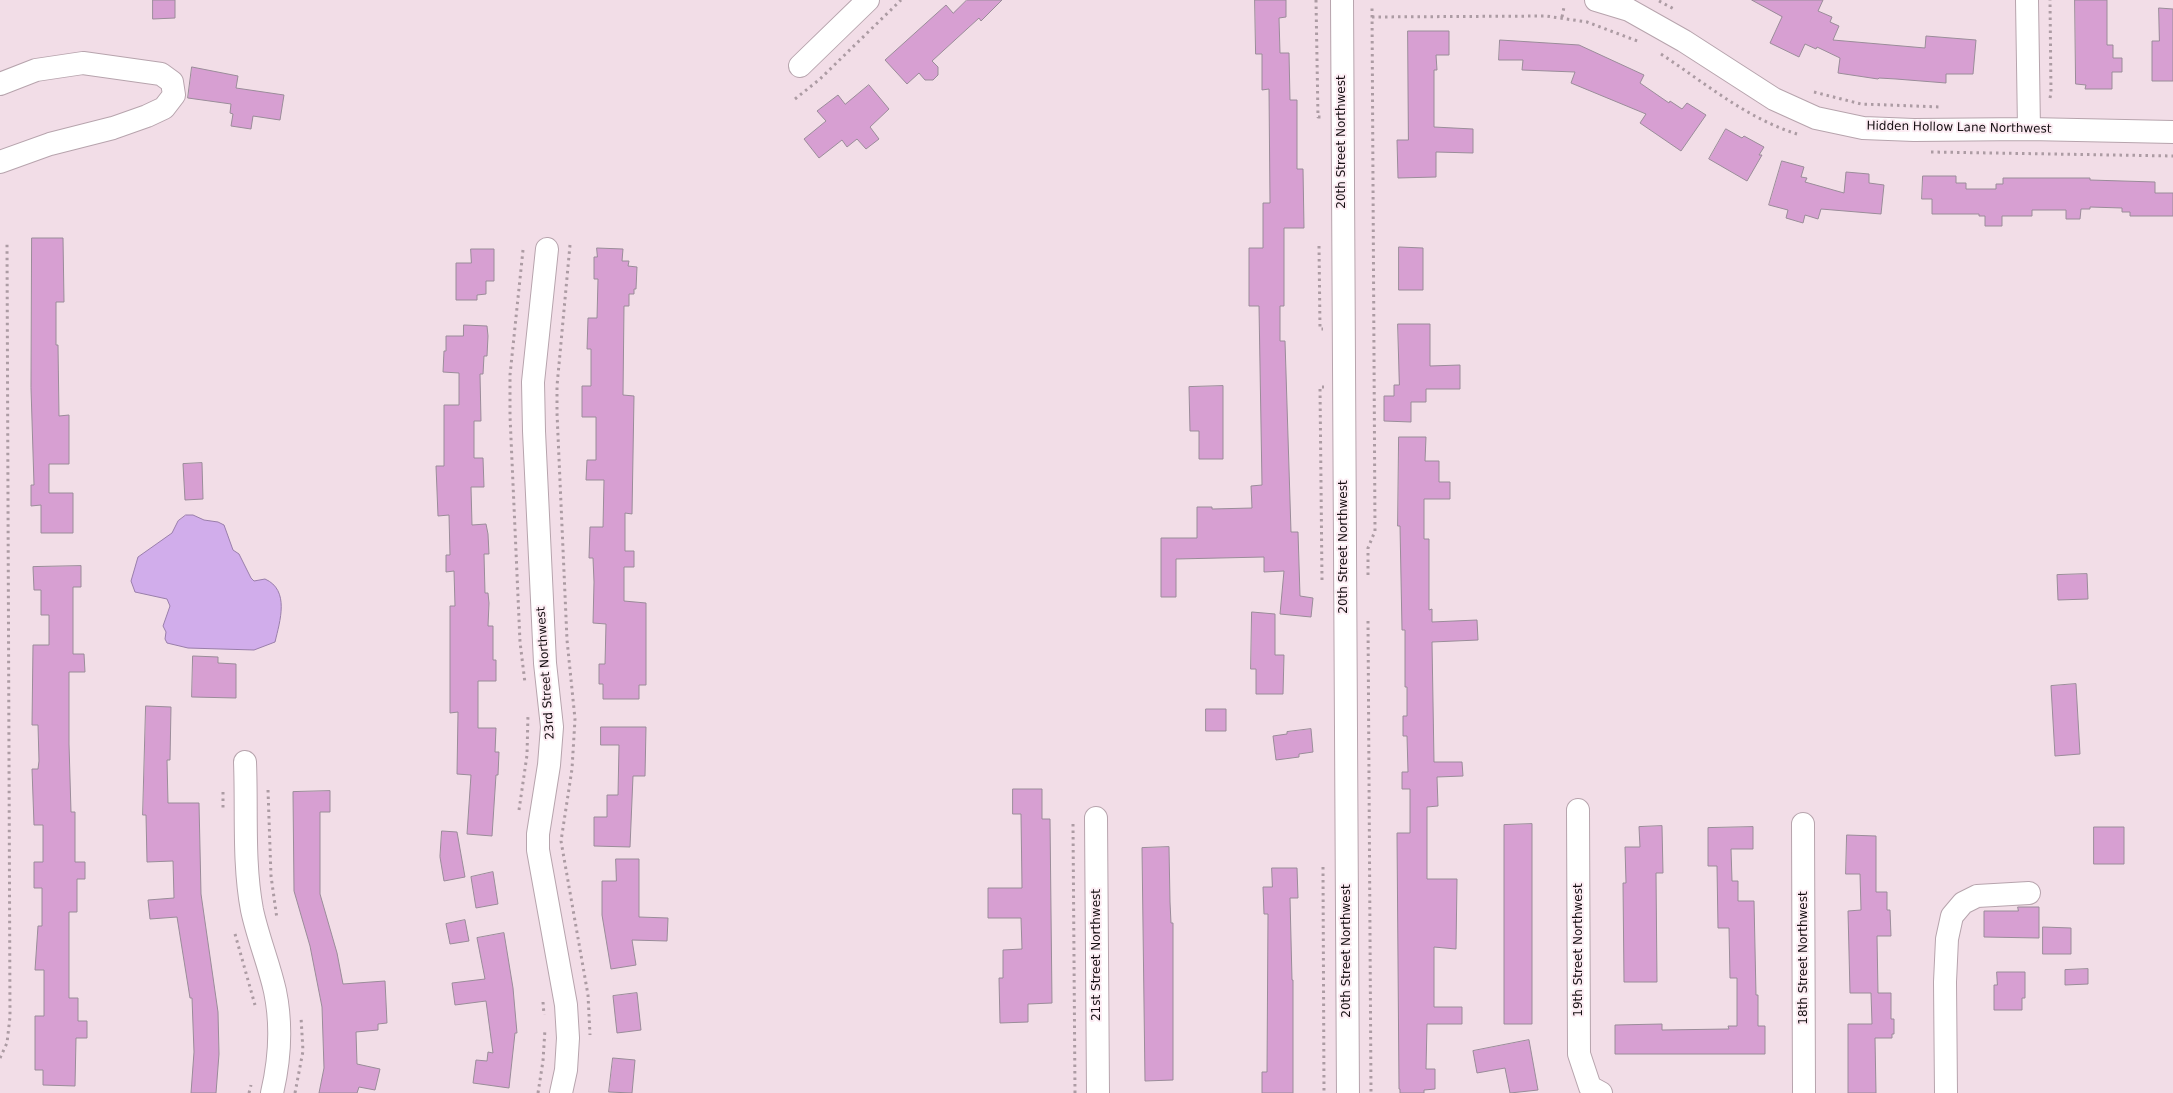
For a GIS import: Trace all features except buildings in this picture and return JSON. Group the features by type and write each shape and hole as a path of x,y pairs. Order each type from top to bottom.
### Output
{"street":[{"path":"800,66 868,0"},
{"name":"20th Street Northwest","path":"1342,0 1348,1093"},
{"name":"Hidden Hollow Lane Northwest","path":"1596,0 1629,10 1774,99 1816,118 1863,128 2173,132"},
{"path":"2027,0 2029,129"},
{"path":"0,84 36,70 83,63 160,74 172,82 174,95 164,108 147,116 113,128 50,144 0,162"},
{"name":"23rd Street Northwest","path":"547,249 533,382 545,663 552,727 549,765 538,834 538,850 566,1005 568,1038 566,1070 561,1093"},
{"path":"246,762 248,882 252,911 275,991 279,1017 280,1048 272,1093"},
{"name":"19th Street Northwest","path":"1578,810 1579,1054 1595,1090"},
{"name":"21st Street Northwest","path":"1096,818 1098,1093"},
{"name":"18th Street Northwest","path":"1803,824 1804,1093"},
{"path":"1946,1093 1945,982 1947,939 1952,916 1963,903 1977,896 2029,893"}],"path":[{"path":"795,99 820,79 901,0"},
{"path":"1316,0 1318,117"},
{"path":"1657,0 1678,12"},
{"path":"2049,101 2052,93 2050,0"},
{"path":"1368,583 1368,548 1375,531 1372,7"},
{"path":"1562,18 1564,7"},
{"path":"1810,91 1861,104 1947,108"},
{"path":"0,1058 7,1043 10,1017 7,241"},
{"path":"570,246 557,386 557,413 567,640 575,707 575,735 561,841 588,995 590,1038"},
{"path":"1319,246 1320,329"},
{"path":"523,250 510,376 510,416 520,642 525,689"},
{"path":"1320,388 1322,580"},
{"path":"1368,613 1371,1093"},
{"path":"518,814 528,740 528,709"},
{"path":"268,790 271,876 279,924"},
{"path":"1073,824 1075,1093"},
{"path":"1323,867 1324,1093"},
{"path":"538,1093 545,1042 542,1000"},
{"path":"295,1093 303,1051 301,1014"}],"shaded area":[{"path":"186,515 193,515 224,525 233,550 239,554 251,578 254,581 265,579 273,584 278,591 281,616 275,642 254,650 188,648 167,643 165,639 166,632 163,626 170,606 167,599 135,592 131,581 138,557 172,533 178,521"}]}
